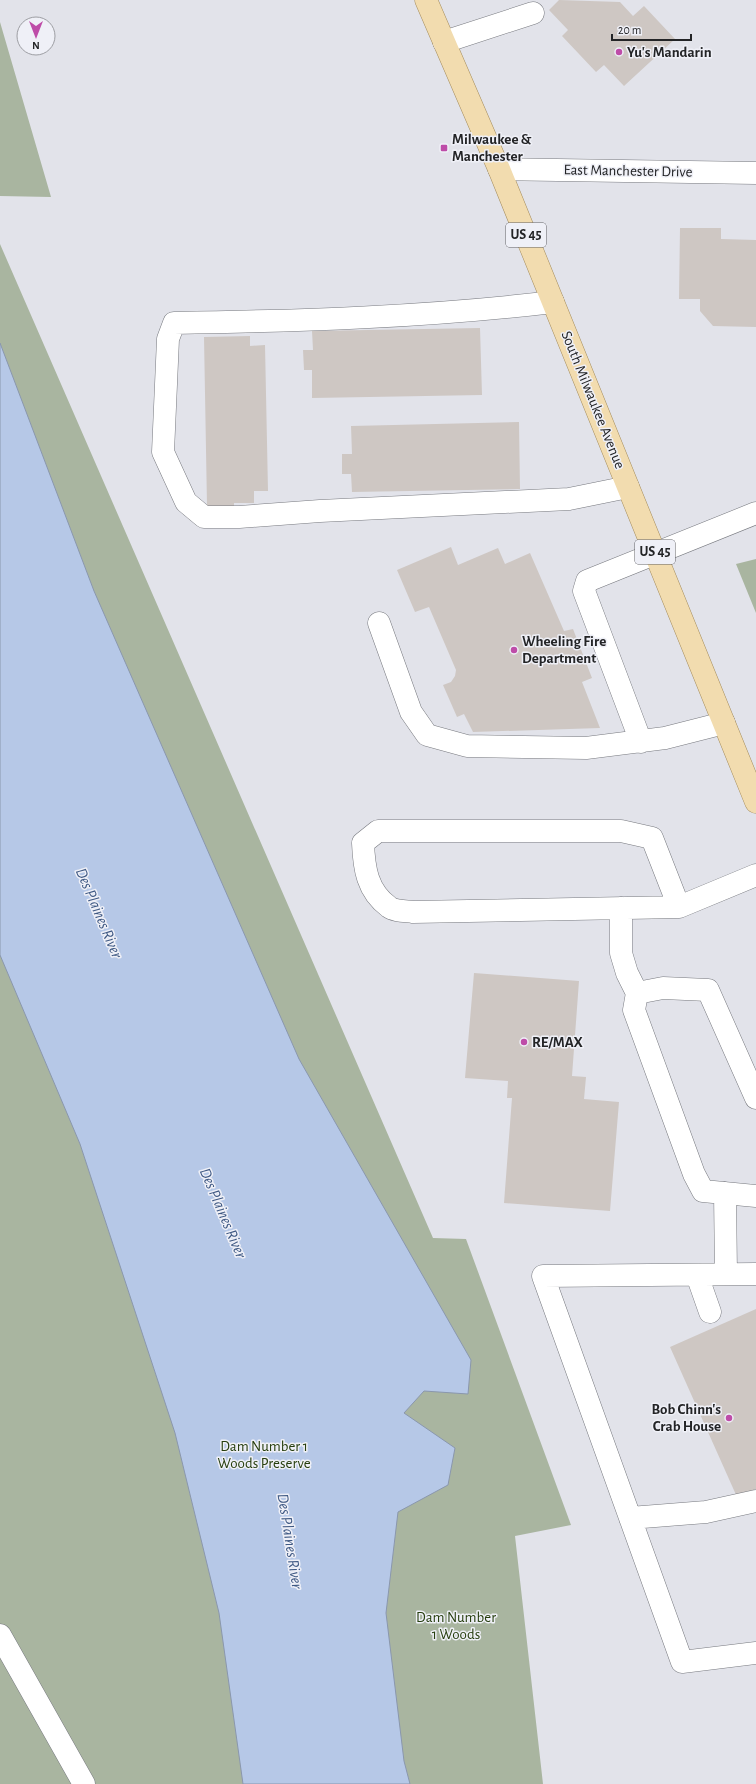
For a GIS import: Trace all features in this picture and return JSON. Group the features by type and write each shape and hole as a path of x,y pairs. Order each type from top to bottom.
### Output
{"main road":[{"name":"South Milwaukee Avenue","path":"426,0 499,169 756,802"}],"street":[{"path":"444,42 533,13"},
{"name":"East Manchester Drive","path":"499,169 756,173"},
{"path":"553,302 484,310 375,317 262,322 174,323 168,339 163,452 186,502 204,517 239,517 320,511 569,499 628,487"},
{"path":"641,742 584,591 587,581 655,552 756,513"},
{"path":"379,623 411,712 427,735 467,746 586,748 665,738 724,722"},
{"path":"679,907 652,838 621,831 378,831 363,843 364,863 371,888 390,907 413,912 679,907 756,875"},
{"path":"621,908 621,953 627,973 637,993 634,1010 694,1174 703,1191 756,1196"},
{"path":"637,993 664,988 708,990 756,1098"},
{"path":"725,1193 726,1274"},
{"path":"756,1274 543,1276 682,1662 756,1653"},
{"path":"697,1275 710,1312"},
{"path":"630,1518 706,1512 756,1501"},
{"path":"0,1635 84,1784"}],"green space":[{"path":"0,22 51,197 0,196"},
{"name":"Dam Number 1 Woods Preserve","path":"0,244 433,1238 466,1239 571,1525 515,1536 543,1784 0,1784"},
{"path":"756,559 756,613 736,564"}],"water":[{"name":"Des Plaines River","path":"0,343 94,591 299,1059 471,1360 468,1394 424,1391 404,1413 455,1448 448,1485 398,1512 386,1613 404,1761 410,1784 243,1784 219,1613 175,1433 80,1144 0,955"}],"building":[{"name":"Yu's Mandarin","path":"559,0 620,2 633,16 644,6 675,39 624,86 604,65 596,72 562,36 568,30 549,10"},
{"path":"680,228 721,228 721,239 756,240 756,327 713,326 700,311 700,299 679,299"},
{"path":"480,328 482,395 312,398 312,370 304,370 303,350 313,350 312,331"},
{"path":"250,336 250,346 265,345 268,491 254,491 254,503 234,503 234,506 207,506 204,337"},
{"path":"519,422 520,489 352,492 351,474 342,474 342,454 352,454 351,426"},
{"name":"Wheeling Fire Department","path":"451,547 458,565 498,548 505,564 530,553 564,631 573,629 592,678 582,682 600,728 473,732 464,714 457,717 443,685 451,682 455,676 456,670 429,607 415,612 397,570"},
{"path":"474,973 579,981 572,1076 586,1077 584,1099 619,1102 610,1211 504,1203 512,1098 507,1098 508,1081 465,1078"},
{"name":"Bob Chinn's Crab House","path":"756,1309 756,1489 737,1497 670,1347"}],"place":[{"name":"Yu's Mandarin","path":"619,52"},
{"name":"Milwaukee & Manchester","path":"444,148"},
{"name":"Wheeling Fire Department","path":"514,650"},
{"name":"RE/MAX","path":"524,1042"},
{"name":"Bob Chinn's Crab House","path":"729,1418"}],"park label":[{"name":"Dam Number 1 Woods","path":"456,1626"}]}
